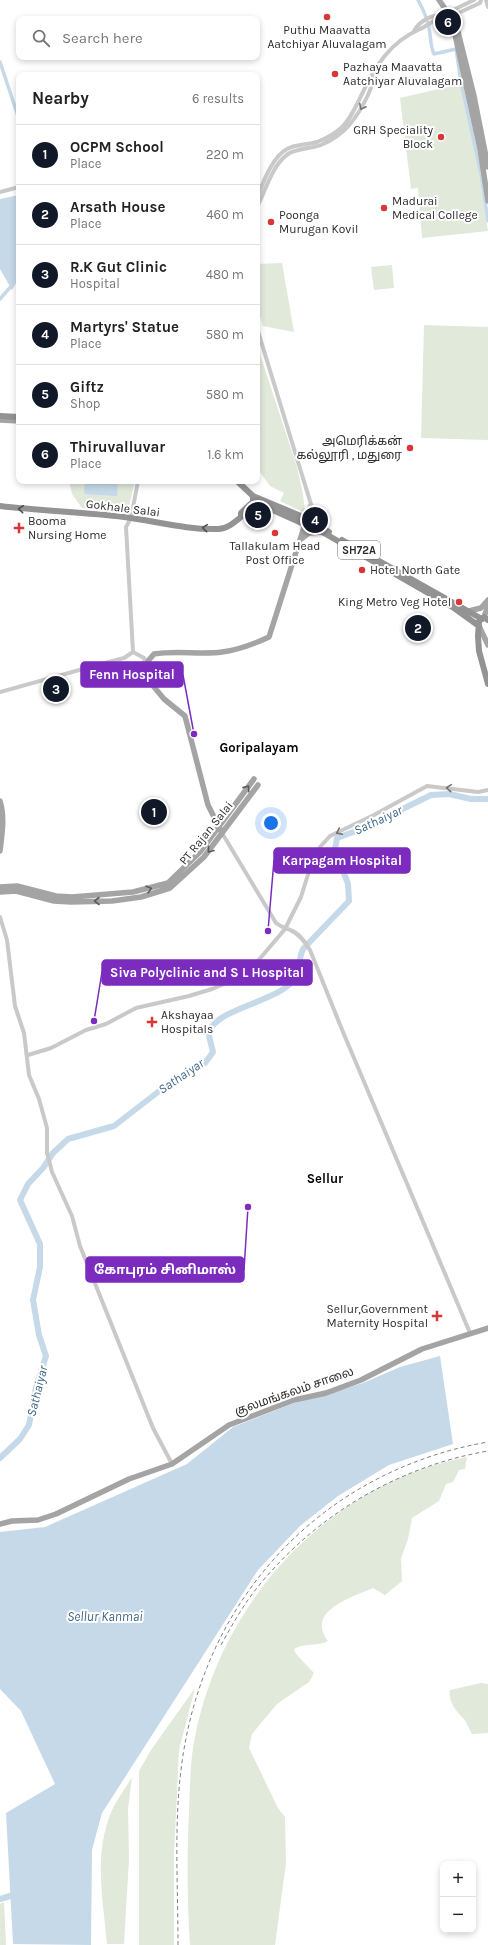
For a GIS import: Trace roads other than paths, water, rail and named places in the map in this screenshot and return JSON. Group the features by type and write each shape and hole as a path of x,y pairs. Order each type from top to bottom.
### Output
{"highway":[{"path":"0,416 16,417"},
{"name":"SH72A","path":"240,484 253,496 306,521 454,608 479,626"},
{"name":"Gokhale Salai","path":"240,518 241,513 253,502 253,496"},
{"name":"Gokhale Salai","path":"0,506 131,518 160,524 218,529 228,526 258,507 266,507 306,521"},
{"name":"SH72A","path":"326,533 484,618"},
{"path":"484,618 479,626 479,651 488,684"}],"main road":[{"path":"439,0 450,15 488,167"},
{"path":"484,148 488,201"},
{"path":"0,420 16,420"},
{"path":"221,830 208,806 184,716 154,688 147,669 148,661 154,654 170,651 222,652 248,647 270,637 306,521"},
{"path":"300,540 313,531 326,533"},
{"path":"469,611 481,608 488,600"},
{"path":"484,618 488,606"},
{"path":"479,626 488,645"},
{"name":"PT Rajan Salai","path":"0,892 16,890 54,901 112,901 142,897 176,885 204,857 254,779"},
{"name":"PT Rajan Salai","path":"0,887 17,886 56,896 72,896 113,894 147,890 168,883 221,830 258,785"},
{"path":"0,801 2,809 2,832 0,851"},
{"name":"குலமங்கலம் சாலை","path":"0,1524 12,1521 38,1520 56,1514 129,1479 172,1464 229,1425 294,1400 326,1392 361,1380 422,1349 488,1328"}],"street":[{"path":"450,15 474,0"},
{"path":"260,192 269,172 281,154 288,148 317,142 329,136 348,121 379,62 386,54 414,31 416,26 425,23 430,19 450,15 480,3 481,0"},
{"path":"486,0 488,7"},
{"path":"260,201 273,174 284,158 290,153 318,146 331,140 351,125 361,109 375,79 374,71"},
{"path":"0,192 16,188"},
{"path":"260,338 314,514 326,533"},
{"path":"133,652 126,527 131,518 137,484"},
{"path":"306,521 310,502"},
{"path":"133,652 144,658 147,669"},
{"path":"0,692 124,658 133,652"},
{"path":"28,1055 51,1048 86,1030 106,1024 142,1006 190,996 246,975 285,929 301,897 310,868 320,847 330,836 397,803 427,786 478,792 488,790"},
{"path":"221,830 276,924 294,932 302,938 310,950 470,1333"},
{"path":"0,917 7,940 15,1006 24,1033 28,1055 29,1075 39,1099 47,1128 47,1153 50,1165 72,1216 80,1246 153,1428 172,1464"}],"water":[{"path":"16,196 16,283 12,290 0,269 0,199"},
{"path":"85,484 118,484 117,496 84,494"},
{"name":"Sellur Kanmai","path":"440,1356 453,1444 389,1465 338,1496 300,1526 258,1570 102,1813 92,1850 91,1945 13,1944 6,1813 55,1784 21,1711 0,1689 0,1532 45,1527 187,1464 233,1427 294,1403 363,1383 400,1367"}],"waterway":[{"path":"418,0 430,31 434,54 456,49 461,82 481,175 488,221"},
{"path":"0,62 16,110"},
{"path":"0,299 13,284"},
{"name":"Sathaiyar","path":"0,1458 20,1439 29,1425 36,1388 46,1356 39,1335 33,1300 40,1267 40,1244 20,1200 28,1184 43,1168 53,1153 68,1139 114,1126 167,1085 205,1063 213,1052 209,1034 213,1025 221,1018 276,993 287,986 295,978 303,949 349,901 348,884 335,849 337,838 364,828 431,795 449,794 471,799 488,799"},
{"name":"Sathaiyar","path":"0,1899 17,1894"}],"railway":[{"path":"178,1945 177,1835 181,1770 193,1709 214,1652 243,1600 279,1554 322,1514 372,1482 427,1457 488,1442"},
{"path":"221,1645 236,1618 253,1593 276,1566 301,1541 328,1519 357,1500 388,1483 420,1469 488,1451"}],"place":[{"name":"Puthu Maavatta Aatchiyar Aluvalagam","path":"327,17"},
{"name":"Thiruvalluvar","path":"448,22"},
{"name":"Pazhaya Maavatta Aatchiyar Aluvalagam","path":"335,74"},
{"name":"GRH Speciality Block","path":"441,137"},
{"name":"Madurai Medical College","path":"384,208"},
{"name":"Poonga Murugan Kovil","path":"271,222"},
{"name":"அமெரிக்கன் கல்லூரி , மதுரை","path":"410,448"},
{"name":"Giftz","path":"258,515"},
{"name":"Martyrs' Statue","path":"315,520"},
{"name":"Booma Nursing Home","path":"19,528"},
{"name":"Tallakulam Head Post Office","path":"275,533"},
{"name":"Hotel North Gate","path":"362,570"},
{"name":"King Metro Veg Hotel","path":"459,602"},
{"name":"Arsath House","path":"418,628"},
{"name":"R.K Gut Clinic","path":"56,689"},
{"name":"Fenn Hospital","path":"194,734"},
{"name":"OCPM School","path":"154,812"},
{"name":"Karpagam Hospital","path":"268,931"},
{"name":"Siva Polyclinic and S L Hospital","path":"94,1021"},
{"name":"Akshayaa Hospitals","path":"152,1022"},
{"name":"கோபுரம் சினிமாஸ்","path":"248,1207"},
{"name":"Sellur,Government Maternity Hospital","path":"437,1316"}],"district":[{"name":"Goripalayam","path":"259,747"},
{"name":"Sellur","path":"325,1178"}]}
